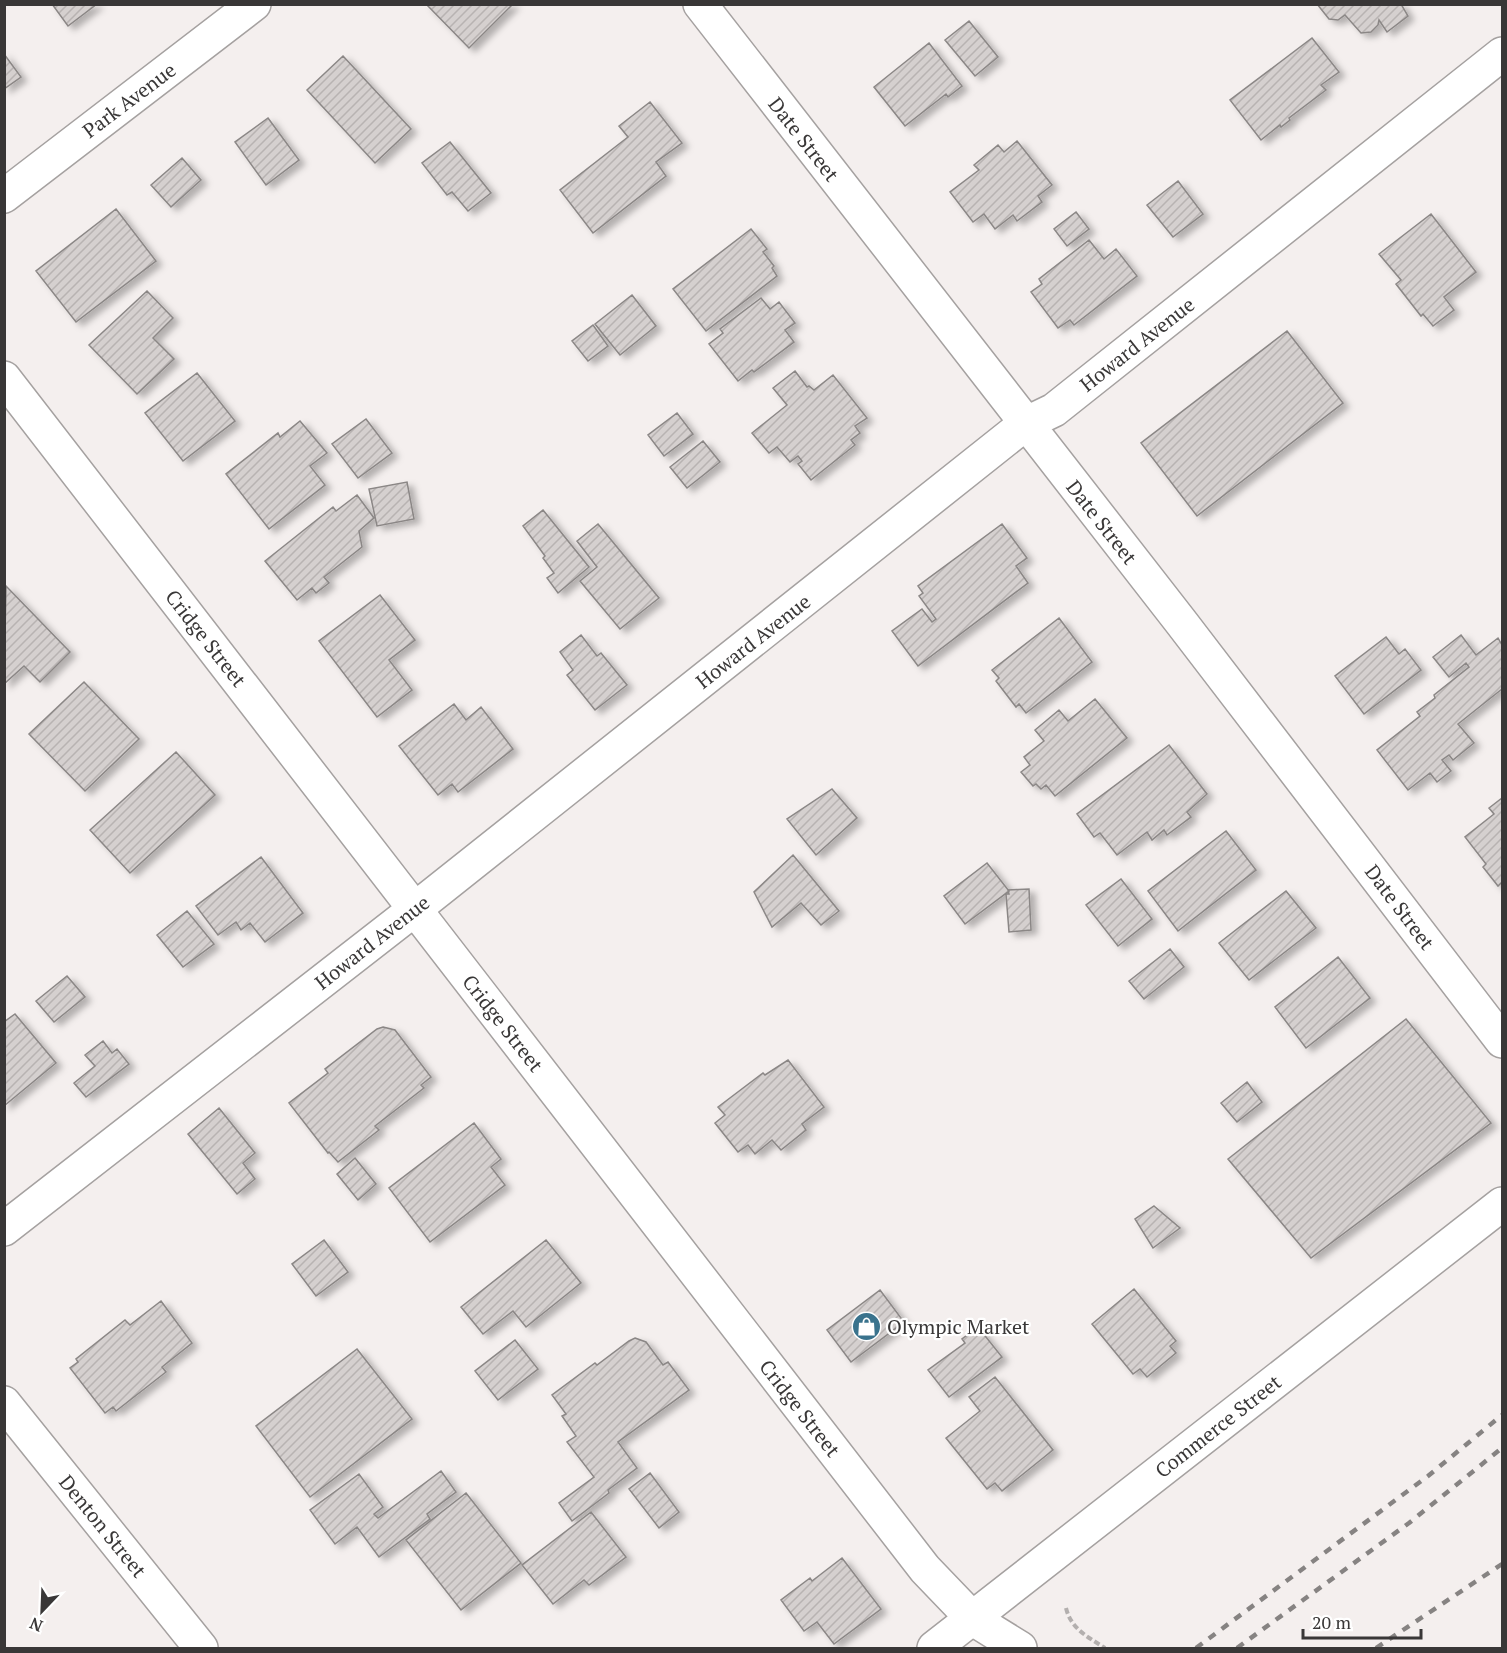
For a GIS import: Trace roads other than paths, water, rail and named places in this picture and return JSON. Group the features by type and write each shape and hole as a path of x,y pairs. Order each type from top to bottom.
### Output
{"street":[{"name":"Park Avenue","path":"4,196 254,4"},
{"name":"Date Street","path":"700,4 1181,622 1503,1041"},
{"name":"Howard Avenue","path":"4,1229 415,909 1026,424 1054,410 1503,54"},
{"name":"Cridge Street","path":"4,378 925,1569 972,1619 1020,1648"},
{"name":"Commerce Street","path":"934,1648 1503,1204"},
{"name":"Denton Street","path":"4,1403 201,1648"}],"railway":[{"path":"1196,1648 1428,1476 1502,1415"},
{"path":"1237,1648 1409,1523 1502,1448"},
{"path":"1376,1648 1502,1564"}],"place":[{"name":"Olympic Market","path":"866,1326"}]}
